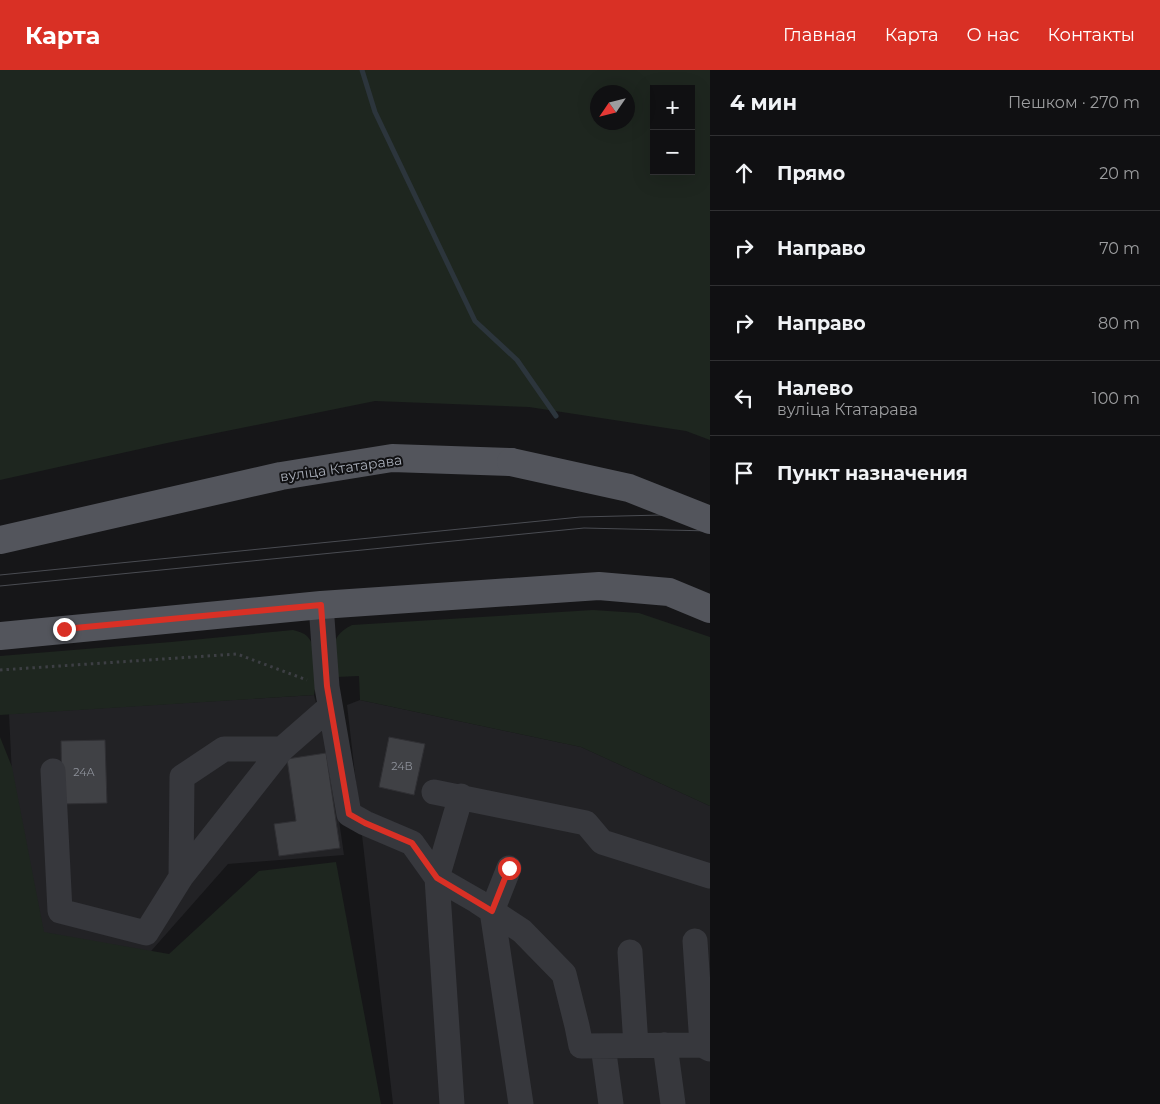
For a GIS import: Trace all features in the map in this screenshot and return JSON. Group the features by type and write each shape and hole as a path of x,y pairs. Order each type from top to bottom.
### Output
{"main road":[{"name":"вуліца Ктатарава","path":"0,540 281,476 392,458 511,462 629,488 710,520"},
{"path":"0,636 321,605 599,586 669,592 710,608"}],"lane":[{"path":"321,605 328,697 349,814 412,843 437,878 522,931 564,974 581,1046 665,1045 706,1047 695,941"},
{"path":"53,771 60,911 146,933 181,877 282,748 328,697"},
{"path":"181,877 182,777 224,749 282,748"},
{"path":"434,792 586,823 602,842 710,876"},
{"path":"452,1104 437,878 461,796"},
{"path":"509,868 492,911 521,1104"},
{"path":"630,952 636,1046"},
{"path":"665,1045 673,1104"},
{"path":"603,1046 611,1104"}],"path":[{"path":"0,670 237,654 328,697"}],"shaded area":[{"path":"0,70 710,70 710,440 686,431 529,407 375,401 167,443 0,480"},
{"path":"593,610 639,613 710,637 710,806 581,747 360,700 359,676 336,677 335,641 344,630 352,625"},
{"path":"293,630 307,636 313,645 316,667 314,695 0,715 0,656"},
{"path":"314,695 329,751 344,855 228,864 137,967 20,941 9,714"},
{"path":"360,700 581,747 710,806 710,1104 393,1104 347,705"},
{"path":"0,737 12,767 44,932 169,954 259,871 336,862 381,1104 0,1104"}],"building":[{"path":"389,737 425,744 414,795 379,787"},
{"path":"105,740 107,803 62,804 61,741"},
{"path":"326,753 340,848 279,856 274,824 296,821 287,759"}],"waterway":[{"path":"362,70 375,112 475,321 517,360 556,416"}],"tram line":[{"path":"0,575 580,517 702,514 710,516"},
{"path":"0,586 584,528 710,531"}],"route":[{"path":"64,629 321,605 327,686 349,814 412,843 437,878 492,911 509,868"}]}
